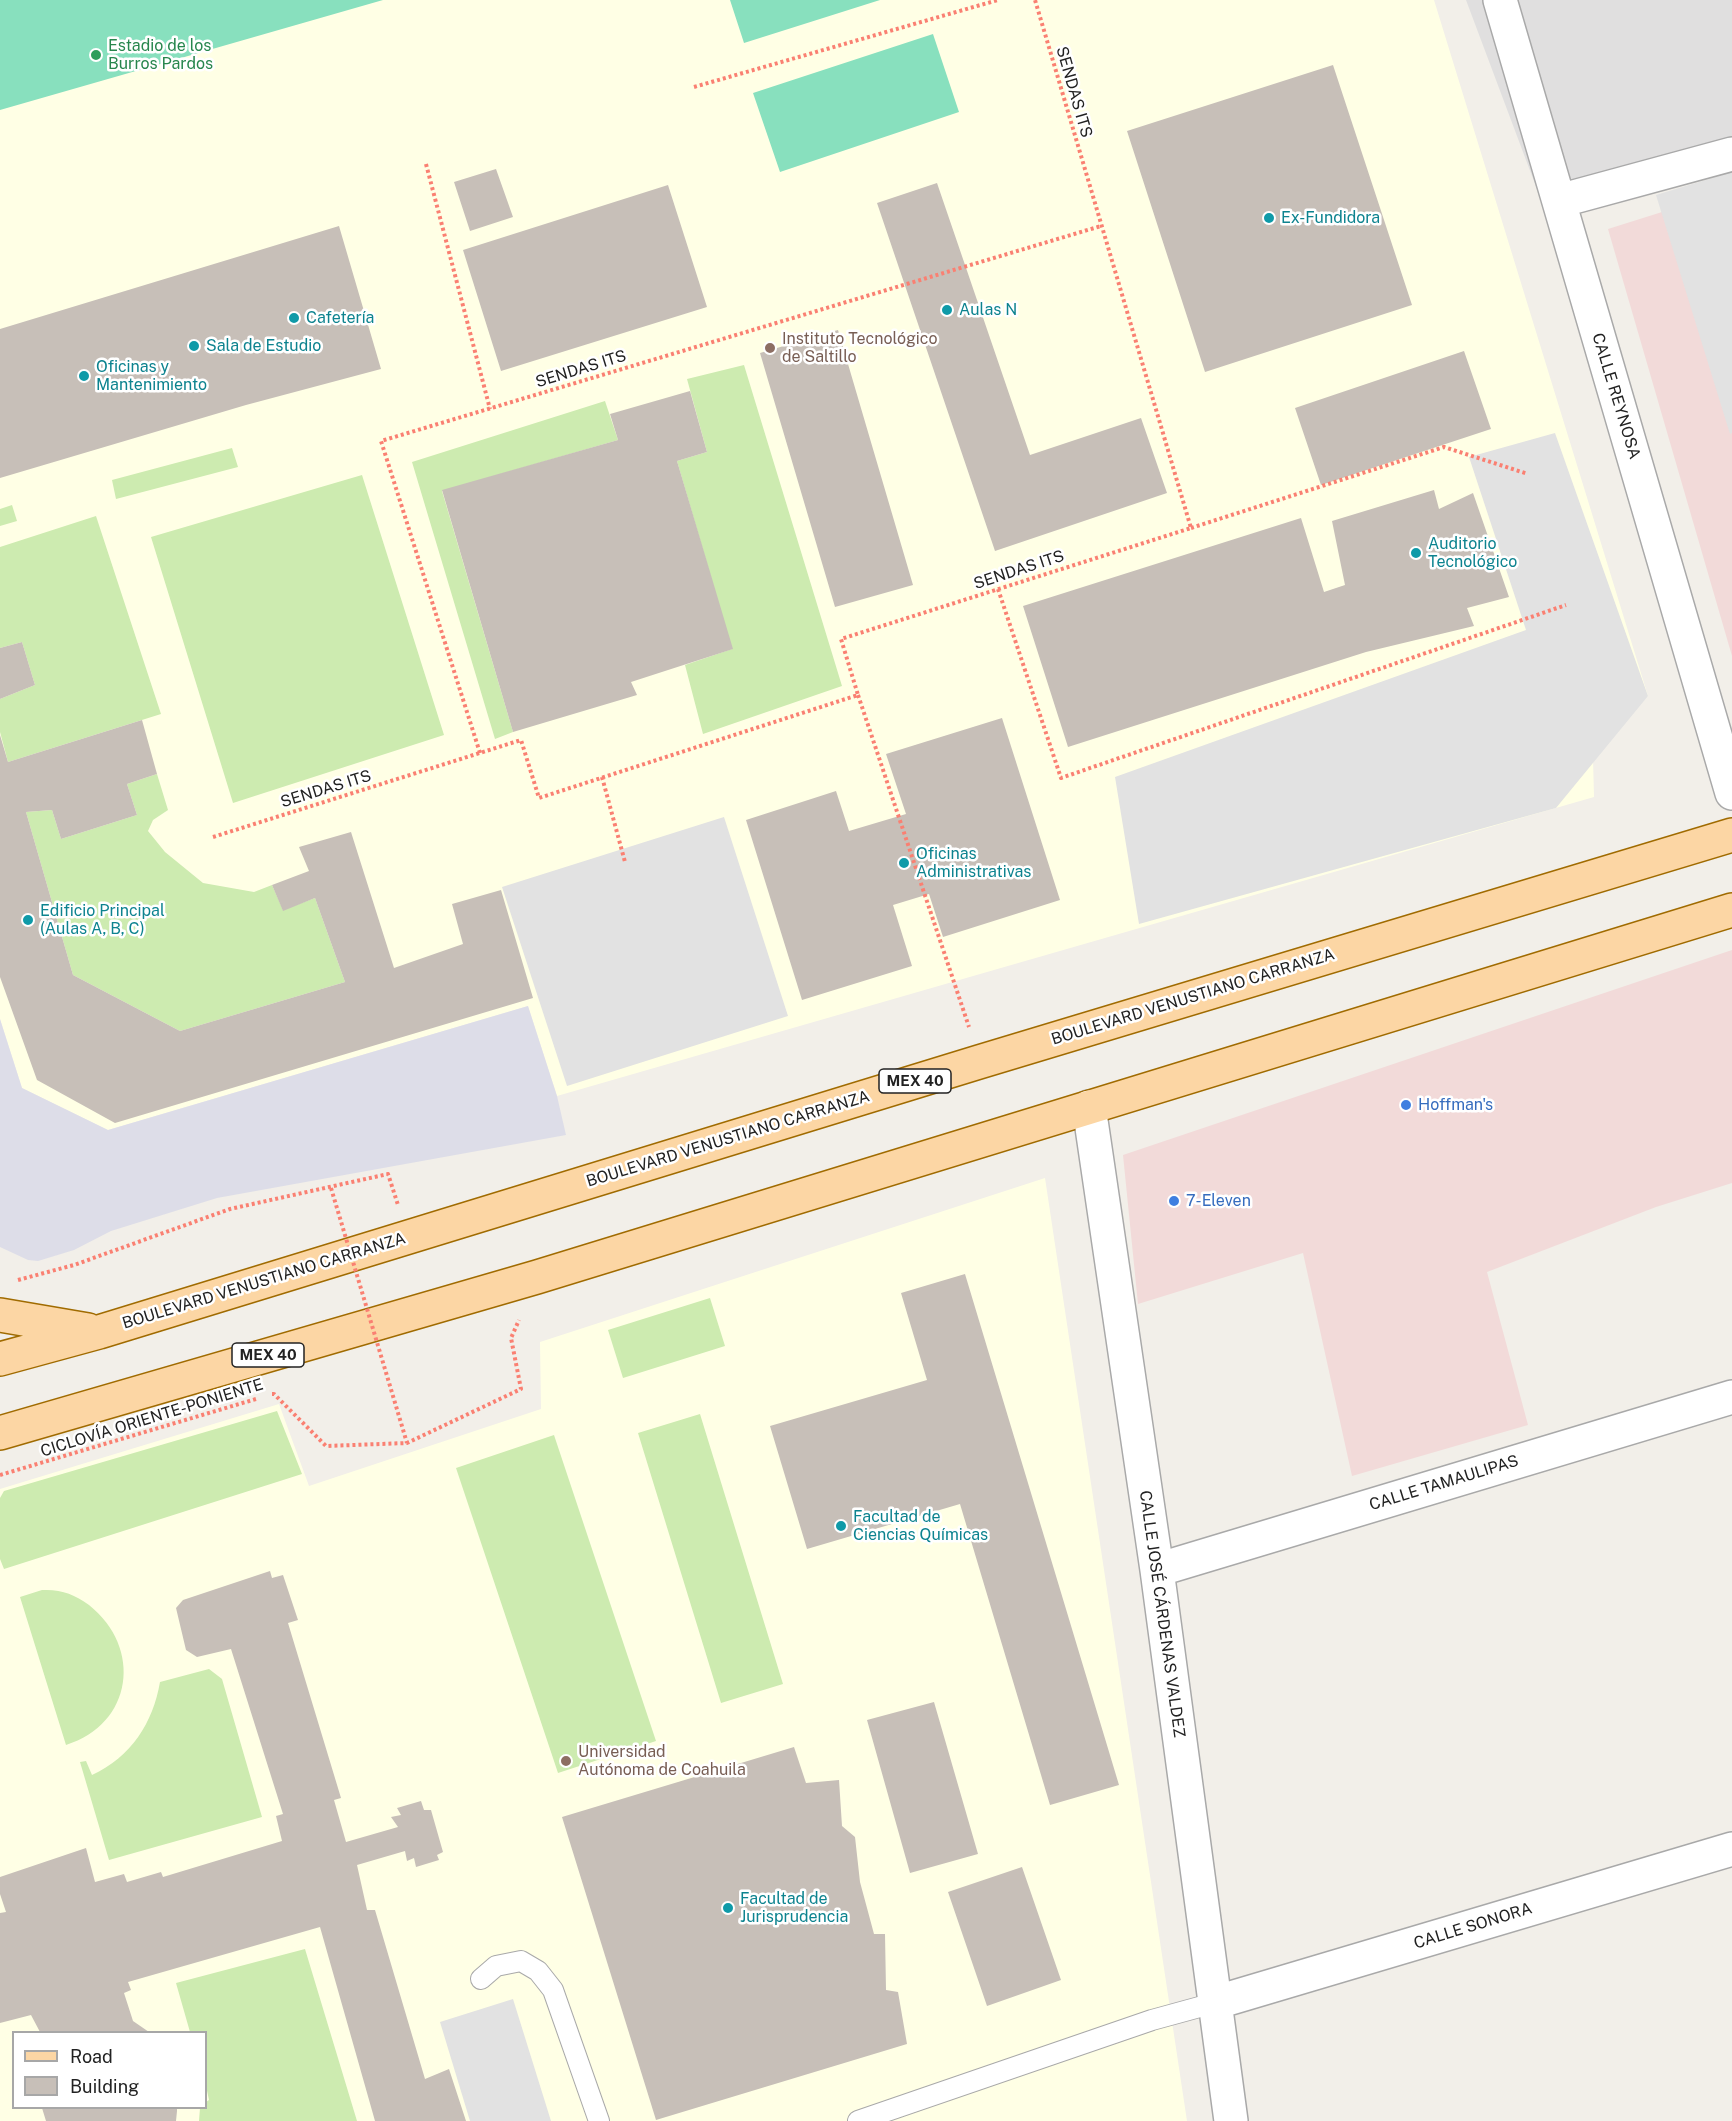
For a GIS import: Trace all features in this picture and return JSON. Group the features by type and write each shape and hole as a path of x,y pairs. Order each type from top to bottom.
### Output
{"main road":[{"name":"BOULEVARD VENUSTIANO CARRANZA","path":"0,1359 99,1332 968,1065 1732,835"},
{"name":"MEX 40","path":"0,1433 537,1277 1732,910"},
{"path":"0,1314 99,1332"}],"street":[{"name":"CALLE REYNOSA","path":"1500,0 1732,793"},
{"path":"1559,201 1732,154"},
{"name":"CALLE JOSÉ CÁRDENAS VALDEZ","path":"1089,1107 1157,1570 1231,2121"},
{"name":"CALLE TAMAULIPAS","path":"1157,1570 1732,1397"},
{"name":"CALLE SONORA","path":"1214,2003 1732,1849"}],"lane":[{"path":"481,1979 496,1966 522,1961 538,1971 553,1990 599,2121"},
{"path":"858,2121 1152,2020 1214,2003"}],"path":[{"path":"694,87 998,0"},
{"name":"SENDAS ITS","path":"1035,0 1191,528"},
{"path":"426,164 490,409"},
{"name":"SENDAS ITS","path":"480,753 381,441 1101,226"},
{"name":"SENDAS ITS","path":"966,1020 841,639 1444,447 1528,474"},
{"path":"999,589 1061,778 1566,605"},
{"name":"SENDAS ITS","path":"213,837 520,740 539,798 858,695"},
{"path":"602,777 625,862"},
{"path":"10,1282 74,1266 231,1209 388,1174 408,1237"},
{"path":"331,1188 408,1443 521,1389 511,1338 537,1277"},
{"name":"CICLOVÍA ORIENTE-PONIENTE","path":"0,1475 274,1394 326,1446 408,1443"}],"shaded area":[{"name":"Instituto Tecnológico de Saltillo","path":"0,0 1434,0 1648,696 1618,717 1593,758 1594,797 557,1096 528,1006 108,1130 22,1088 0,1019"},
{"path":"1466,0 1732,0 1732,158 1547,216"},
{"path":"1732,172 1732,433 1730,434 1656,195"},
{"path":"1732,190 1732,656 1608,229"},
{"path":"1555,433 1648,696 1556,808 1139,924 1115,777 1526,630 1469,457"},
{"path":"724,817 788,1016 567,1086 502,887"},
{"path":"1732,950 1732,1183 1656,1207 1487,1272 1528,1425 1352,1476 1303,1253 1138,1304 1123,1155"},
{"path":"528,1006 557,1096 566,1135 217,1198 111,1231 74,1250 38,1261 28,1260 0,1247 0,1019 22,1088 108,1130"},
{"name":"Universidad Autónoma de Coahuila","path":"1045,1178 1187,2121 0,2121 0,1489 279,1404 309,1486 541,1409 540,1342"},
{"path":"513,1999 551,2121 470,2121 440,2022"}],"green space":[{"name":"Estadio de los Burros Pardos","path":"0,0 383,0 0,110"},
{"path":"730,0 880,0 744,43"},
{"path":"933,34 959,112 780,172 753,93"},
{"path":"744,365 842,686 703,734 685,665 732,649 677,461 707,452 687,379"},
{"path":"605,401 618,440 442,491 513,732 495,739 412,462"},
{"path":"232,448 238,467 116,499 112,480"},
{"path":"362,475 444,735 233,803 151,537"},
{"path":"12,505 17,521 0,526 0,509"},
{"path":"96,516 161,714 8,762 0,732 0,699 35,685 22,642 0,648 0,547"},
{"path":"157,774 168,810 153,820 148,831 165,852 203,883 254,892 272,885 283,910 315,898 345,982 180,1031 73,975 26,812 52,810 61,839 137,815 127,784"},
{"path":"710,1298 725,1346 623,1378 608,1330"},
{"path":"277,1411 302,1474 4,1569 0,1559 0,1498 4,1491"},
{"path":"700,1414 783,1684 721,1703 638,1433"},
{"path":"554,1435 656,1741 558,1773 456,1468"},
{"path":"42,1590 67,1593 89,1605 106,1622 118,1642 123,1663 123,1683 117,1703 105,1720 88,1735 66,1745 20,1597"},
{"path":"209,1669 222,1679 262,1817 109,1860 80,1762 86,1761 92,1775 106,1768 129,1748 146,1725 160,1682"},
{"path":"305,1949 357,2121 199,2121 200,2109 207,2109 209,2100 207,2031 190,2031 176,1983"}],"building":[{"name":"Ex-Fundidora","path":"1333,65 1412,305 1205,372 1127,131"},
{"path":"496,169 513,217 470,231 454,182"},
{"name":"Aulas N","path":"937,183 1030,455 1141,418 1167,493 995,551 877,203"},
{"path":"668,185 707,307 501,371 463,250"},
{"path":"339,226 381,369 246,405 0,478 0,329"},
{"path":"838,330 913,585 835,607 760,353"},
{"path":"1464,351 1491,429 1321,485 1295,408"},
{"path":"690,391 707,452 677,461 733,649 631,682 637,695 513,732 442,490 618,440 610,414"},
{"path":"1434,490 1439,509 1473,493 1509,597 1467,608 1474,626 1366,652 1068,747 1023,606 1301,518 1324,592 1345,585 1332,521"},
{"path":"22,642 35,685 0,699 0,648"},
{"name":"Oficinas Administrativas","path":"1002,718 1060,900 943,937 929,894 893,905 912,966 802,1000 746,820 836,791 849,831 906,814 886,754"},
{"name":"Edificio Principal (Aulas A, B, C)","path":"142,720 157,774 127,784 137,815 61,839 52,810 26,812 73,975 180,1031 345,982 315,898 283,911 272,885 309,871 299,847 351,832 394,968 463,944 452,904 501,890 533,998 115,1123 37,1080 0,977 0,735 8,762"},
{"name":"Facultad de Ciencias Químicas","path":"965,1274 1119,1785 1050,1805 960,1504 807,1549 770,1426 927,1380 901,1293"},
{"path":"270,1571 272,1578 283,1575 298,1620 288,1623 341,1798 334,1800 346,1842 398,1827 391,1817 401,1815 397,1808 421,1801 424,1810 431,1810 443,1852 437,1855 439,1860 416,1867 414,1858 407,1861 405,1851 357,1865 367,1910 375,1910 425,2079 449,2069 466,2121 375,2121 320,1927 128,1982 131,1990 124,1993 133,2021 148,2031 39,2031 31,2015 0,2023 0,1913 6,1912 0,1894 0,1877 86,1848 95,1882 124,1874 127,1882 161,1872 163,1877 282,1841 276,1816 283,1814 231,1649 197,1657 186,1650 176,1608 183,1600"},
{"path":"934,1702 978,1854 910,1873 867,1720"},
{"name":"Facultad de Jurisprudencia","path":"794,1747 806,1783 839,1780 842,1826 855,1837 860,1882 874,1934 885,1934 886,1990 898,1992 907,2044 656,2120 562,1817"},
{"path":"1022,1867 1061,1980 987,2006 948,1892"},
{"path":"42,2109 177,2109 176,2121 46,2121"}],"place":[{"name":"Estadio de los Burros Pardos","path":"96,55"},
{"name":"Ex-Fundidora","path":"1269,218"},
{"name":"Aulas N","path":"947,310"},
{"name":"Cafetería","path":"294,318"},
{"name":"Sala de Estudio","path":"194,346"},
{"name":"Instituto Tecnológico de Saltillo","path":"770,348"},
{"name":"Oficinas y Mantenimiento","path":"84,376"},
{"name":"Auditorio Tecnológico","path":"1416,553"},
{"name":"Oficinas Administrativas","path":"904,863"},
{"name":"Edificio Principal (Aulas A, B, C)","path":"28,920"},
{"name":"Hoffman's","path":"1406,1105"},
{"name":"7-Eleven","path":"1174,1201"},
{"name":"Facultad de Ciencias Químicas","path":"841,1526"},
{"name":"Universidad Autónoma de Coahuila","path":"566,1761"},
{"name":"Facultad de Jurisprudencia","path":"728,1908"}]}
